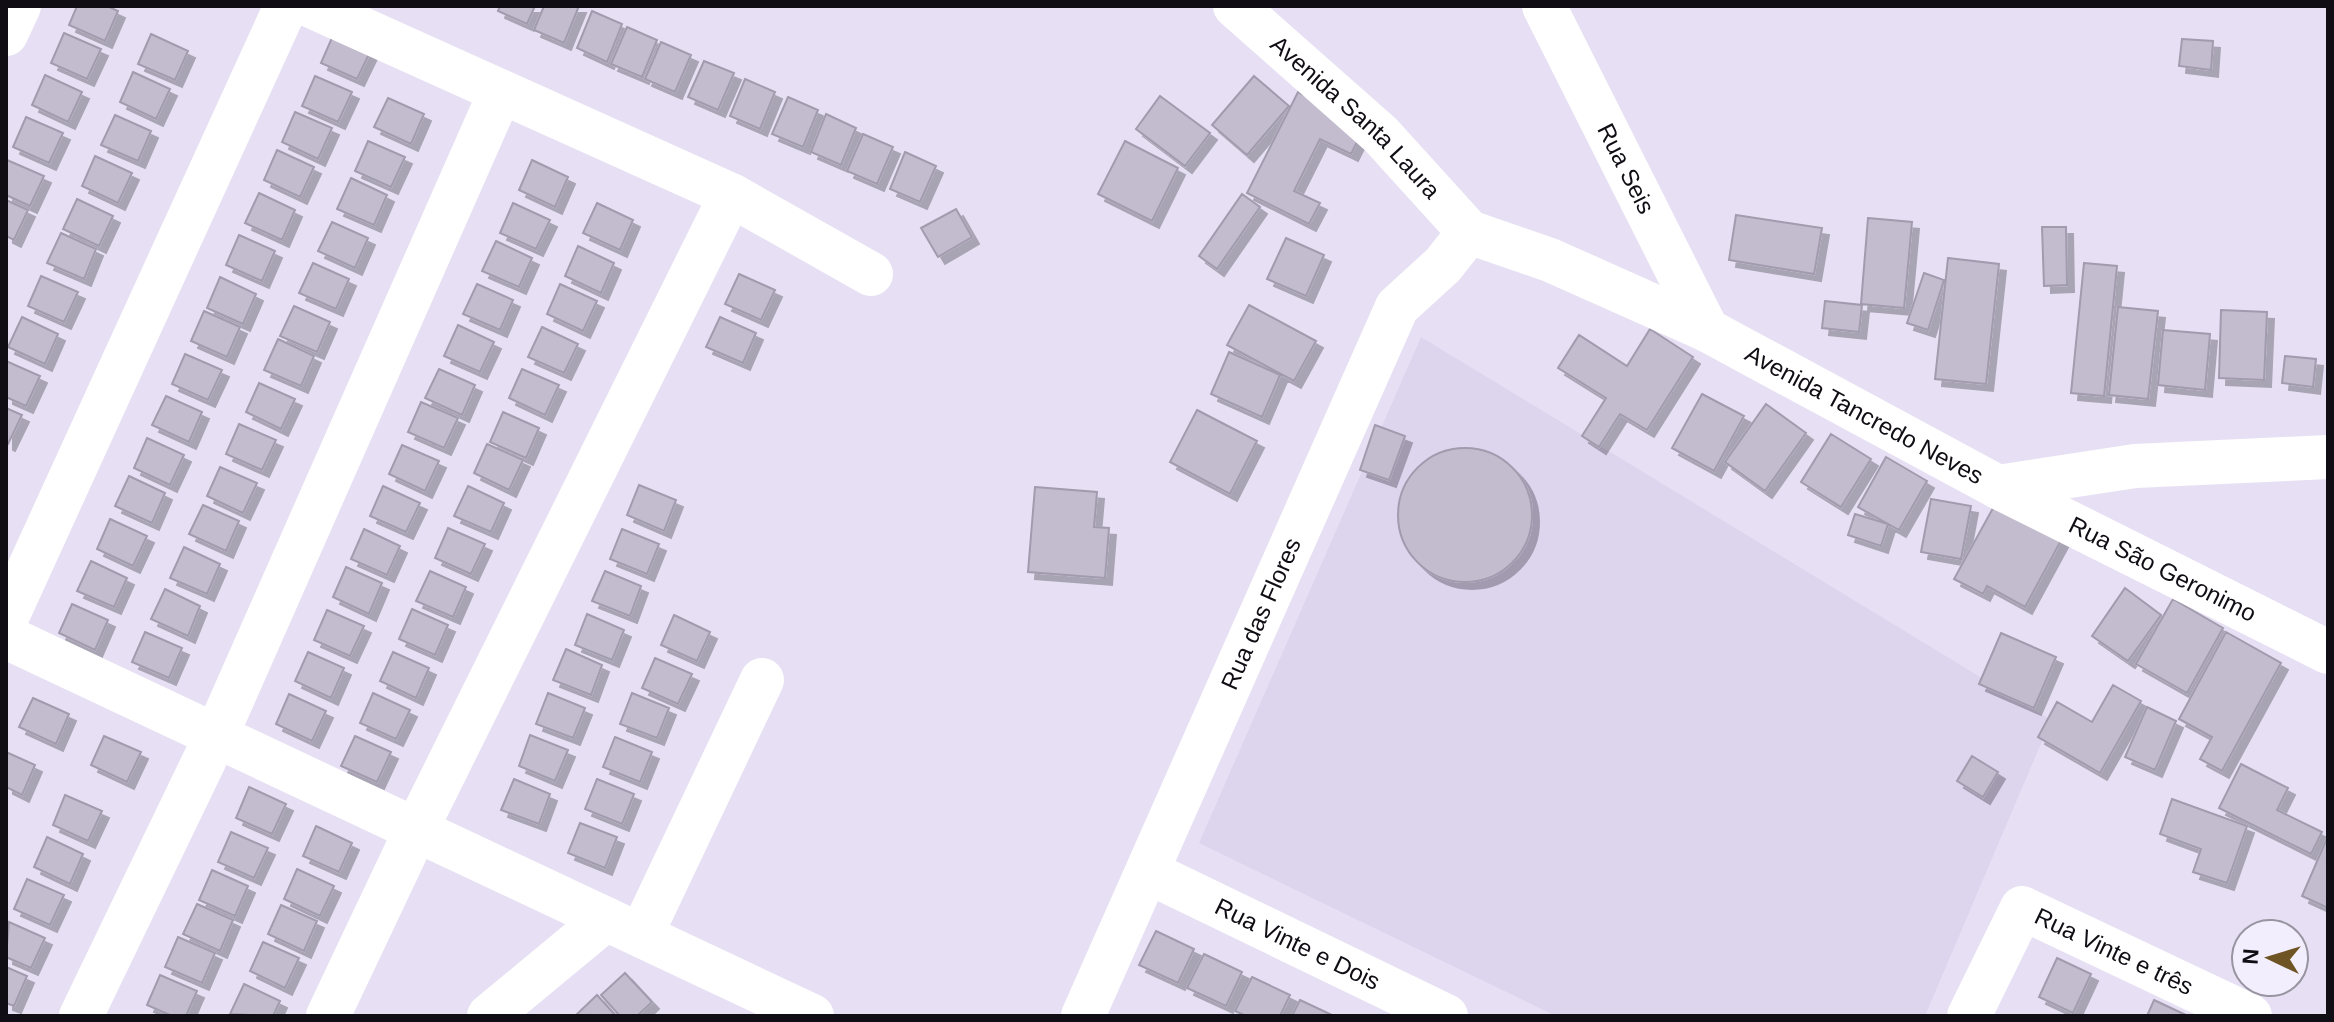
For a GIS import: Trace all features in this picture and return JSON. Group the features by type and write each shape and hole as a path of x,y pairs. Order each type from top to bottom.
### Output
{"street":[{"path":"6,34 19,6"},
{"path":"6,619 286,6"},
{"path":"311,6 731,195 871,274"},
{"name":"Avenida Santa Laura","path":"1235,6 1381,135 1469,232"},
{"name":"Rua Seis","path":"1544,6 1707,330"},
{"path":"81,1016 216,736 500,93"},
{"path":"328,1016 416,830 731,195"},
{"name":"Avenida Tancredo Neves","path":"1469,232 1550,260 1707,330 1998,487 2135,466 2328,457"},
{"name":"Rua das Flores","path":"1083,1016 1397,307 1443,265 1469,232"},
{"name":"Rua São Geronimo","path":"1998,487 2328,652"},
{"path":"6,637 812,1016"},
{"path":"489,1016 623,927 762,680"},
{"name":"Rua Vinte e Dois","path":"1148,872 1446,1016"},
{"name":"Rua Vinte e três","path":"1969,1016 2022,908 2250,1016"}],"shaded area":[{"path":"1421,337 2051,720 1925,1016 1556,1016 1199,843"}],"building":[{"path":"77,6 107,6 118,11 105,41 69,25"},
{"path":"500,6 535,6 527,24 498,11"},
{"path":"544,6 579,6 564,43 534,30"},
{"path":"592,11 622,24 607,62 577,48"},
{"path":"627,27 657,40 642,77 611,64"},
{"path":"64,33 101,49 87,79 51,63"},
{"path":"334,33 371,50 357,79 321,63"},
{"path":"151,34 188,51 175,80 138,64"},
{"path":"2182,39 2213,41 2211,70 2179,66"},
{"path":"661,42 691,55 675,92 645,79"},
{"path":"704,61 734,73 718,110 688,97"},
{"path":"133,72 170,89 156,119 120,102"},
{"path":"45,75 82,92 68,122 32,105"},
{"path":"315,76 352,92 338,122 302,106"},
{"path":"1254,76 1289,106 1247,155 1212,125"},
{"path":"745,79 775,92 760,129 730,116"},
{"path":"1298,92 1365,126 1351,154 1320,139 1294,191 1320,203 1309,224 1247,193"},
{"path":"1160,96 1210,133 1185,166 1136,129"},
{"path":"788,97 818,110 803,147 772,134"},
{"path":"388,98 424,114 411,144 374,127"},
{"path":"295,112 332,128 318,159 282,142"},
{"path":"826,114 856,128 841,165 811,152"},
{"path":"115,115 151,131 138,161 101,145"},
{"path":"26,117 63,133 49,163 13,147"},
{"path":"863,134 893,147 877,184 847,171"},
{"path":"368,141 405,157 391,187 355,171"},
{"path":"1125,141 1178,168 1152,221 1098,194"},
{"path":"277,150 314,167 300,197 264,180"},
{"path":"905,152 936,166 920,202 890,189"},
{"path":"95,156 132,173 118,203 82,186"},
{"path":"7,160 44,176 30,206 6,195"},
{"path":"532,160 568,177 555,207 519,190"},
{"path":"351,178 387,195 374,225 337,209"},
{"path":"259,193 295,210 282,240 245,223"},
{"path":"1242,194 1260,207 1217,269 1199,256"},
{"path":"77,199 113,216 99,246 63,229"},
{"path":"6,200 28,210 14,240 6,236"},
{"path":"513,203 550,220 536,249 500,233"},
{"path":"597,203 633,220 620,250 583,233"},
{"path":"956,209 972,237 938,257 921,228"},
{"path":"1736,215 1822,228 1814,274 1729,260"},
{"path":"1868,218 1912,222 1904,308 1861,304"},
{"path":"332,222 368,238 355,268 318,251"},
{"path":"2042,227 2066,227 2067,285 2044,286"},
{"path":"61,233 96,249 84,279 47,263"},
{"path":"239,235 275,251 262,281 226,265"},
{"path":"1286,238 1324,255 1306,296 1267,279"},
{"path":"496,241 532,258 519,287 482,271"},
{"path":"578,246 614,263 601,293 565,276"},
{"path":"1948,258 1999,264 1986,384 1935,379"},
{"path":"313,263 349,279 336,309 299,293"},
{"path":"2084,263 2117,266 2104,396 2071,393"},
{"path":"1924,273 1944,280 1928,330 1907,323"},
{"path":"739,274 775,290 761,320 725,304"},
{"path":"41,276 78,292 64,322 28,306"},
{"path":"220,277 256,294 243,324 207,308"},
{"path":"477,284 513,300 500,330 463,314"},
{"path":"560,284 597,301 583,331 547,314"},
{"path":"1825,301 1862,305 1859,332 1822,328"},
{"path":"1249,305 1316,341 1294,381 1227,345"},
{"path":"294,306 330,322 317,352 280,336"},
{"path":"2118,307 2158,311 2148,399 2109,395"},
{"path":"2221,310 2267,312 2264,380 2219,378"},
{"path":"204,311 240,327 227,357 191,341"},
{"path":"22,317 58,334 45,364 8,347"},
{"path":"720,317 756,333 743,363 706,347"},
{"path":"458,325 494,342 480,372 444,356"},
{"path":"542,327 578,344 564,373 528,357"},
{"path":"1650,329 1693,357 1647,430 1620,414 1599,447 1582,436 1606,398 1558,368 1579,335 1627,366"},
{"path":"2163,330 2210,334 2205,390 2158,385"},
{"path":"278,339 314,356 301,386 264,370"},
{"path":"1229,352 1280,375 1262,417 1211,394"},
{"path":"185,354 222,370 208,400 172,384"},
{"path":"2285,356 2316,359 2313,387 2282,383"},
{"path":"6,361 40,376 26,406 6,397"},
{"path":"439,369 475,385 462,415 425,398"},
{"path":"522,369 559,385 545,415 509,398"},
{"path":"259,383 295,399 281,429 246,412"},
{"path":"1702,394 1744,416 1714,471 1672,448"},
{"path":"166,396 202,412 189,442 152,425"},
{"path":"421,402 458,418 444,448 408,432"},
{"path":"1766,404 1806,433 1765,491 1725,462"},
{"path":"6,408 22,415 8,444 6,443"},
{"path":"1197,410 1257,441 1230,494 1170,462"},
{"path":"503,412 539,428 526,458 490,442"},
{"path":"239,424 276,440 262,470 226,454"},
{"path":"1375,425 1405,436 1389,480 1360,470"},
{"path":"1831,434 1871,459 1841,507 1801,482"},
{"path":"147,438 184,455 170,485 134,468"},
{"path":"487,444 523,460 509,490 474,473"},
{"path":"402,445 439,461 425,491 389,474"},
{"path":"1465,448 1491,453 1513,467 1527,489 1532,515 1527,541 1513,563 1491,577 1465,582 1439,577 1417,563 1403,541 1398,515 1403,489 1417,467 1439,453"},
{"path":"1886,457 1927,481 1899,530 1858,507"},
{"path":"220,467 257,483 243,513 207,496"},
{"path":"129,476 165,493 152,523 115,506"},
{"path":"639,485 676,500 664,531 627,515"},
{"path":"383,486 420,503 406,532 370,516"},
{"path":"468,486 504,503 491,532 454,516"},
{"path":"1035,487 1097,492 1094,527 1109,528 1105,578 1028,572"},
{"path":"1931,499 1971,506 1961,559 1921,552"},
{"path":"1998,499 2064,535 2025,607 1987,586 1983,594 1954,579"},
{"path":"203,505 239,521 226,551 189,534"},
{"path":"1855,514 1888,524 1881,546 1848,535"},
{"path":"110,519 147,536 133,566 97,549"},
{"path":"448,528 485,544 471,574 435,558"},
{"path":"364,529 400,546 387,575 351,559"},
{"path":"622,529 659,544 647,574 610,559"},
{"path":"184,547 220,564 207,594 170,578"},
{"path":"91,561 127,578 114,607 77,591"},
{"path":"346,567 382,583 369,614 333,597"},
{"path":"430,571 466,587 453,617 416,601"},
{"path":"605,571 641,586 630,616 592,601"},
{"path":"2125,588 2161,615 2128,661 2092,636"},
{"path":"165,589 200,606 188,636 151,619"},
{"path":"2173,599 2223,628 2187,693 2136,664"},
{"path":"72,604 108,620 95,650 59,633"},
{"path":"412,609 448,625 435,655 399,639"},
{"path":"327,610 364,626 350,656 314,640"},
{"path":"587,614 624,630 612,660 575,645"},
{"path":"674,615 710,632 697,661 661,645"},
{"path":"145,632 182,648 169,678 132,662"},
{"path":"2226,632 2281,663 2222,771 2200,759 2212,737 2179,719"},
{"path":"2001,633 2056,657 2034,708 1979,684"},
{"path":"566,649 602,665 591,695 553,680"},
{"path":"308,652 344,668 331,698 295,681"},
{"path":"393,652 429,668 416,698 380,681"},
{"path":"655,658 692,674 678,704 642,688"},
{"path":"2113,685 2141,701 2100,773 2038,737 2057,702 2092,722"},
{"path":"373,693 410,710 396,739 360,723"},
{"path":"548,693 585,708 573,738 536,724"},
{"path":"632,693 669,708 657,738 620,724"},
{"path":"289,694 326,711 312,741 276,724"},
{"path":"33,698 69,714 56,744 19,727"},
{"path":"2147,707 2176,721 2155,770 2125,757"},
{"path":"530,735 568,750 555,781 519,766"},
{"path":"104,736 141,752 127,782 91,765"},
{"path":"355,736 391,752 377,782 341,766"},
{"path":"615,737 652,752 640,782 603,767"},
{"path":"6,752 35,765 22,795 6,787"},
{"path":"1972,756 1998,772 1983,797 1957,781"},
{"path":"2241,764 2288,788 2277,810 2322,832 2311,854 2219,808"},
{"path":"514,779 550,794 539,824 501,810"},
{"path":"597,779 634,794 622,824 585,809"},
{"path":"249,787 286,804 272,834 236,818"},
{"path":"65,795 102,811 88,841 53,825"},
{"path":"2172,799 2247,826 2227,883 2193,872 2201,849 2160,834"},
{"path":"580,823 617,837 605,868 568,853"},
{"path":"316,826 352,843 339,872 303,856"},
{"path":"231,832 268,848 254,878 218,862"},
{"path":"2328,836 2328,908 2302,896"},
{"path":"47,837 83,854 70,884 34,867"},
{"path":"297,869 334,886 320,916 284,899"},
{"path":"212,870 248,886 235,916 199,900"},
{"path":"27,879 64,895 50,925 14,909"},
{"path":"197,904 233,920 220,951 183,934"},
{"path":"281,905 317,921 304,951 268,934"},
{"path":"9,922 45,938 31,968 6,957"},
{"path":"1156,931 1194,949 1178,983 1139,965"},
{"path":"178,937 215,953 202,983 165,967"},
{"path":"263,942 299,958 285,988 250,971"},
{"path":"1204,954 1242,972 1226,1006 1187,988"},
{"path":"2057,958 2091,974 2073,1013 2039,997"},
{"path":"6,967 27,976 14,1006 6,1003"},
{"path":"625,973 652,1002 637,1016 620,1016 601,995"},
{"path":"160,975 197,991 186,1016 172,1016 147,1005"},
{"path":"1252,977 1290,995 1280,1016 1246,1016 1235,1011"},
{"path":"244,984 280,1001 273,1016 230,1014"},
{"path":"597,995 616,1016 575,1016"},
{"path":"1300,1000 1334,1016 1292,1016"},
{"path":"2154,1000 2188,1016 2147,1016"}]}
